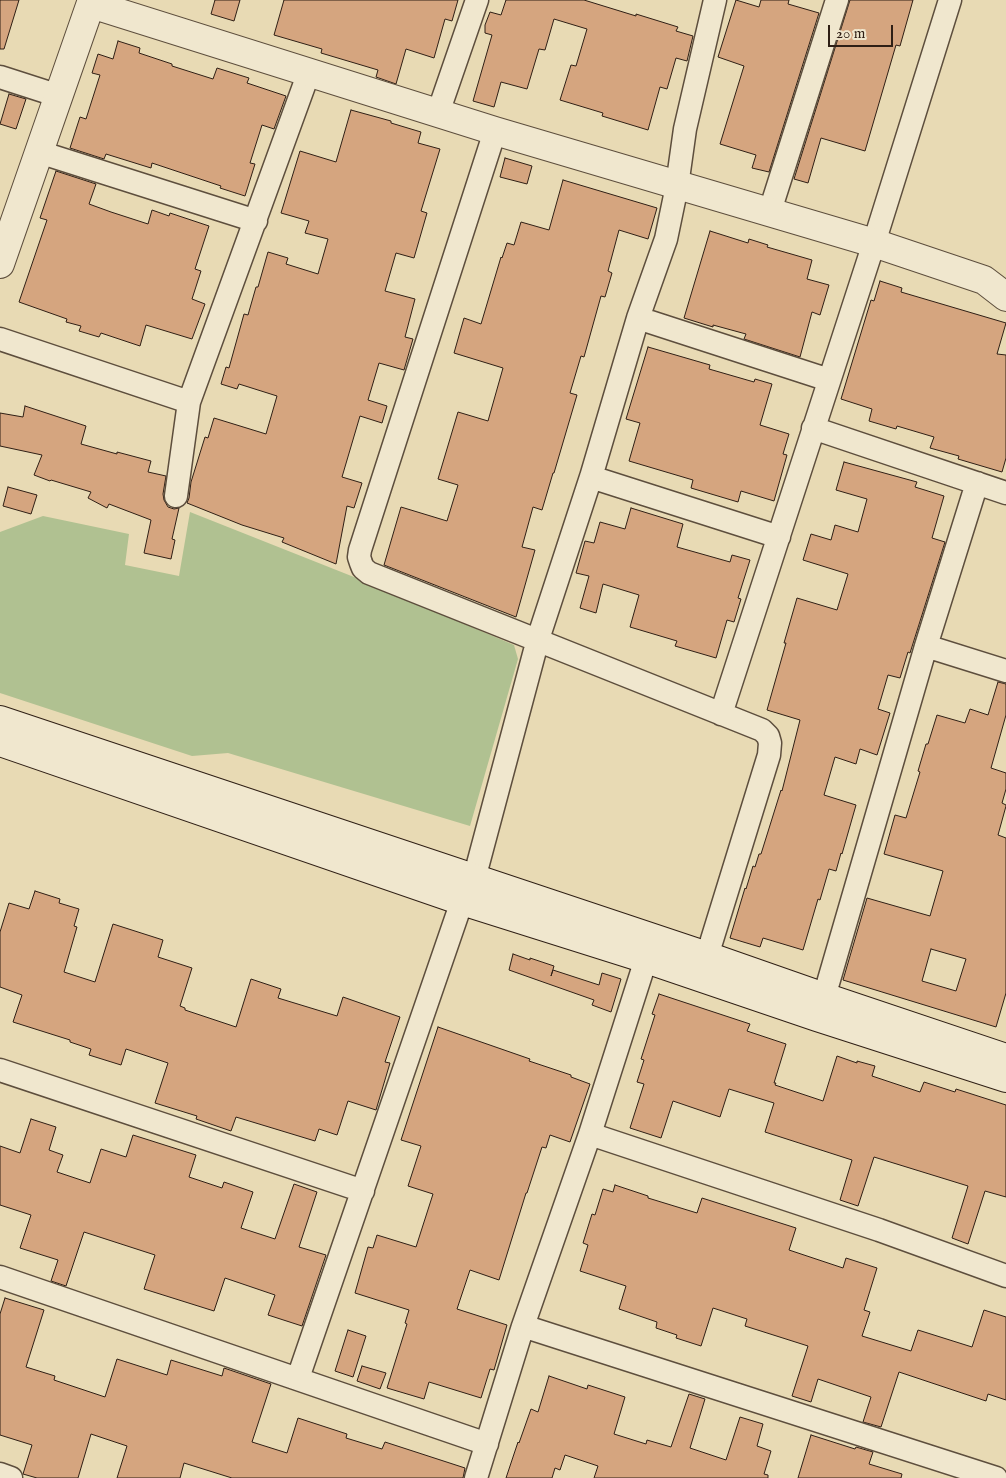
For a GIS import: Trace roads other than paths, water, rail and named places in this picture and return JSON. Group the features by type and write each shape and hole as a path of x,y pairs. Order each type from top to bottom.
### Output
{"main road":[{"path":"0,264 91,2 495,131 995,278 1006,297"},
{"path":"0,720 468,890 646,959 1006,1078"},
{"path":"0,742 468,890 707,956 1006,1058"}],"street":[{"path":"438,112 476,0"},
{"path":"298,1378 468,890 538,639 591,477 638,318 666,238 677,186 685,129 715,0"},
{"path":"770,211 837,0"},
{"path":"721,714 874,242 950,0"},
{"path":"176,496 189,402 309,72"},
{"path":"0,77 59,96"},
{"path":"495,131 359,557 363,568 369,573 762,730 768,736 770,743 769,755 707,956"},
{"path":"39,152 256,221"},
{"path":"638,318 829,380"},
{"path":"0,339 189,402"},
{"path":"813,428 1006,493"},
{"path":"591,477 779,537"},
{"path":"824,997 926,646 977,483"},
{"path":"926,646 1006,670"},
{"path":"476,1478 523,1326 590,1134 646,959"},
{"path":"0,1070 363,1191"},
{"path":"590,1134 879,1230 1006,1276"},
{"path":"0,1277 487,1444"},
{"path":"523,1326 996,1478"},
{"path":"0,1474 11,1478"}]}
